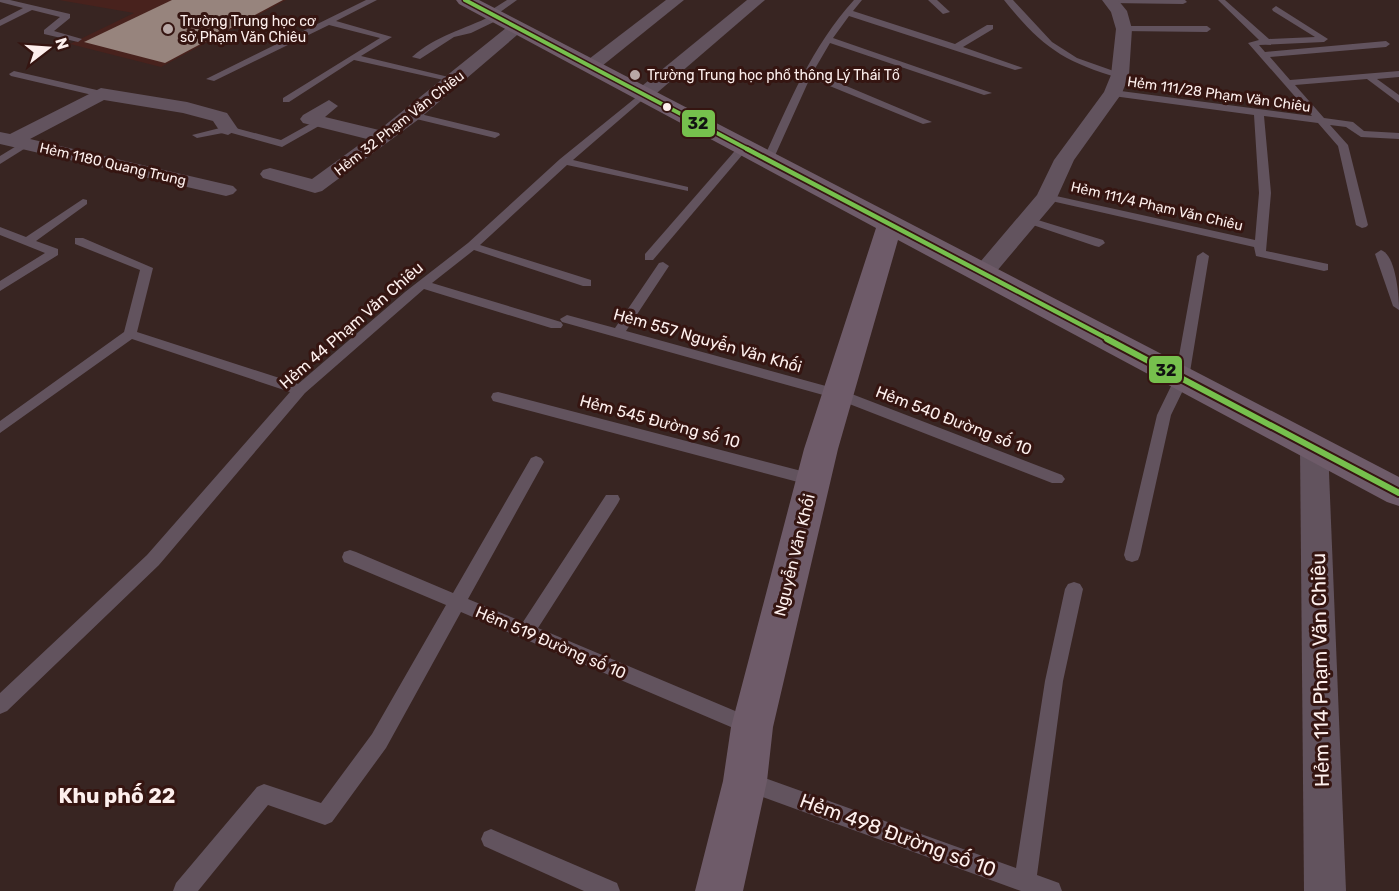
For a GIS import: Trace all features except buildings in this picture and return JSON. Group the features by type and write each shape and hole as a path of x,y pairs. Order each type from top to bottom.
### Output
{"main road":[{"path":"465,0 505,15 591,66 1399,493"},
{"name":"Nguyễn Văn Khối","path":"719,891 745,781 752,727 813,480 890,224"}],"street":[{"path":"591,66 676,0"},
{"path":"644,94 757,0"},
{"path":"983,273 1047,197 1064,160 1117,84 1124,29 1119,11 1110,0"},
{"name":"Hẻm 32 Phạm Văn Chiêu","path":"270,174 315,188 454,81 505,15"},
{"path":"13,141 101,94 183,108 220,117 228,129"},
{"path":"325,114 383,137"},
{"name":"Hẻm 1180 Quang Trung","path":"13,141 226,190"},
{"name":"Hẻm 114 Phạm Văn Chiêu","path":"1314,448 1325,891"}],"lane":[{"path":"0,0 67,16 47,32 78,39"},
{"path":"211,79 373,0"},
{"path":"768,160 807,73 846,12 858,0"},
{"path":"932,0 946,12"},
{"name":"Hẻm 111/28 Phạm Văn Chiêu","path":"1008,0 1049,44 1117,84 1259,114 1349,124 1361,134 1399,136"},
{"path":"1110,0 1183,2"},
{"path":"1221,1 1268,43"},
{"path":"0,23 31,8"},
{"path":"1276,9 1324,39 1252,43 1263,55 1386,44"},
{"path":"846,12 1018,68"},
{"path":"417,57 451,35 468,31 505,15"},
{"path":"286,100 388,37 329,22"},
{"path":"955,48 990,27"},
{"path":"1124,29 1207,29"},
{"path":"828,39 987,93"},
{"name":"Hẻm 111/28 Phạm Văn Chiêu","path":"1263,55 1343,145 1362,225"},
{"path":"353,57 454,81"},
{"path":"807,73 927,122"},
{"path":"14,74 101,94"},
{"path":"1288,83 1399,74"},
{"path":"1368,76 1399,100"},
{"name":"Hẻm 44 Phạm Văn Chiêu","path":"0,705 153,560 300,390 472,246 564,162 644,94"},
{"path":"197,135 228,129 282,144 325,114"},
{"name":"Hẻm 111/4 Phạm Văn Chiêu","path":"1259,114 1265,193 1260,253 1324,267"},
{"path":"412,115 495,135"},
{"path":"0,162 13,141"},
{"path":"649,256 744,147"},
{"path":"564,162 684,189"},
{"name":"Hẻm 111/4 Phạm Văn Chiêu","path":"1047,197 1261,245"},
{"path":"28,241 83,202"},
{"path":"1029,219 1098,243"},
{"path":"0,231 54,252 0,287"},
{"path":"0,428 130,334 147,268 79,241"},
{"path":"472,246 587,283"},
{"path":"1381,254 1399,306"},
{"path":"1132,555 1164,415 1182,378 1203,256"},
{"path":"619,332 663,266"},
{"name":"Hẻm 557 Nguyễn Văn Khối","path":"424,285 562,322 619,332 839,394"},
{"path":"130,334 300,390"},
{"name":"Hẻm 540 Đường số 10","path":"839,394 1057,479"},
{"name":"Hẻm 545 Đường số 10","path":"498,397 813,480"},
{"path":"184,891 264,794 326,815 379,741 459,603 536,462"},
{"path":"526,632 612,499"},
{"name":"Hẻm 519 Đường số 10","path":"350,557 752,727"},
{"path":"1025,881 1054,681 1074,589"},
{"name":"Hẻm 498 Đường số 10","path":"745,781 1051,891"},
{"path":"490,839 609,891"}],"shaded area":[{"name":"Trường Trung học cơ sở Phạm Văn Chiêu","path":"59,0 286,0 161,67 70,44 134,13"}],"transit line":[{"name":"32","path":"465,0 1399,493"}],"place":[{"name":"Trường Trung học cơ sở Phạm Văn Chiêu","path":"168,29"},
{"name":"Trường Trung học phổ thông Lý Thái Tổ","path":"635,75"}],"district":[{"name":"Khu phố 22","path":"117,796"}]}
